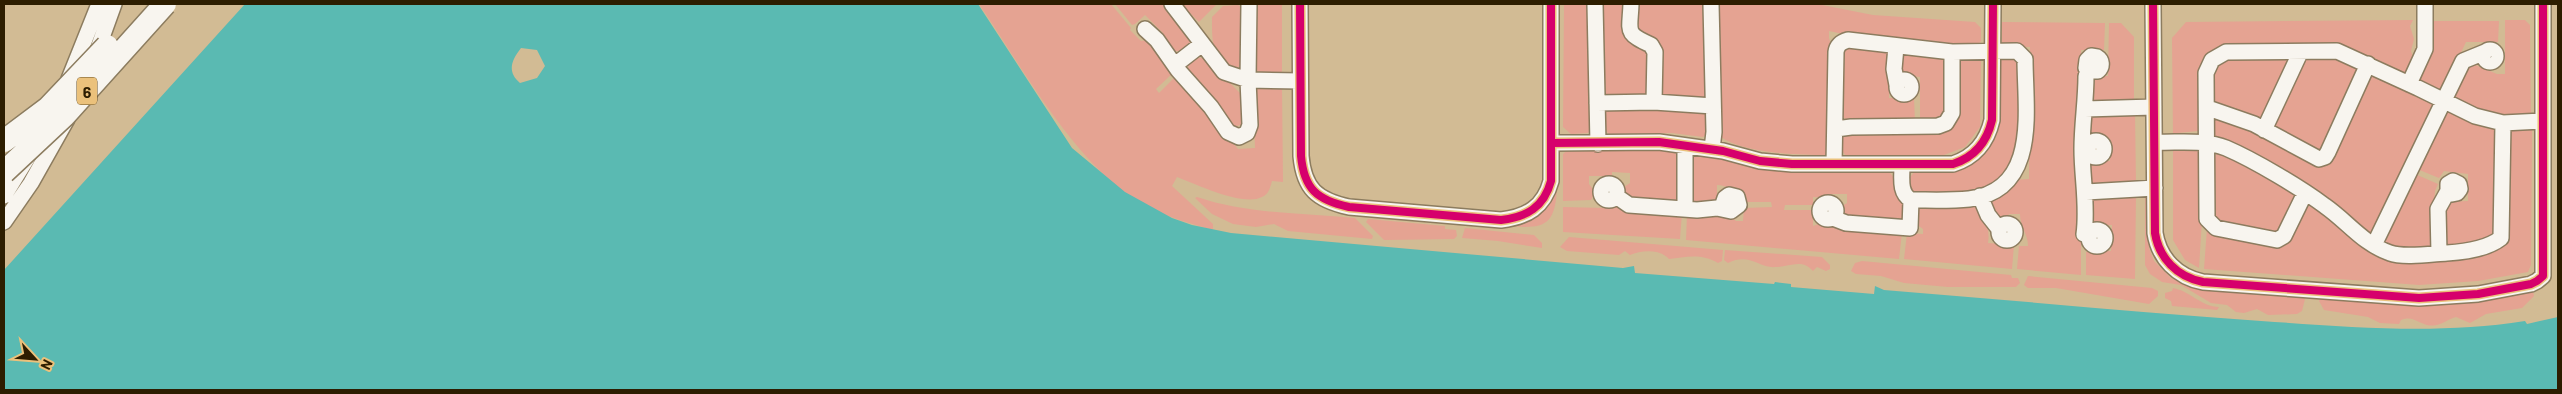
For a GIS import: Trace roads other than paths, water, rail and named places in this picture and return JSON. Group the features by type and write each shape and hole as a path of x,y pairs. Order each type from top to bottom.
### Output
{"highway":[{"name":"6","path":"4,141 48,108 147,4"},
{"name":"6","path":"4,172 64,115 165,4"}],"street":[{"path":"1172,4 1224,72 1248,80 1300,82"},
{"path":"1145,29 1157,40 1175,65 1211,106 1228,132 1234,136 1239,136 1247,133 1250,125 1248,80 1250,4"},
{"path":"1300,4 1303,172 1318,195 1337,204 1501,220 1520,218 1536,208 1549,188 1552,170 1551,4"},
{"path":"1595,4 1598,144"},
{"path":"1631,4 1630,32 1635,39 1651,45 1655,52 1654,102"},
{"path":"1711,4 1714,132 1712,149"},
{"path":"1551,143 1659,142 1712,149 1760,161 1792,164 1834,164 1845,166 1953,164 1970,157 1982,144 1992,120 1993,4"},
{"path":"2153,4 2157,244 2162,255 2177,271 2196,280 2385,297 2447,297 2478,294 2531,284 2537,282 2543,276 2543,4"},
{"path":"2409,84 2425,49 2425,4"},
{"path":"4,196 53,113 102,6"},
{"path":"4,222 55,144 98,49 102,6"},
{"path":"1834,164 1837,46 1848,40 1952,52 2017,51 2026,59 2025,145 2018,165 2010,178 1996,189 1969,199 1911,200 1905,197 1903,191 1902,166"},
{"path":"1175,65 1202,44"},
{"path":"1896,47 1894,69 1897,85"},
{"path":"1836,129 1851,127 1938,126 1946,123 1952,113 1952,52"},
{"path":"2304,194 2284,236 2277,240 2216,228 2207,220 2208,108 2206,73 2212,60 2226,52 2337,52 2368,64 2475,116 2503,124 2542,121"},
{"path":"2374,245 2462,61 2485,52"},
{"path":"2264,130 2300,53"},
{"path":"2208,108 2221,111 2264,130 2319,159 2325,157 2368,64"},
{"path":"2089,236 2084,234 2086,192 2082,182 2085,150 2082,122 2085,109 2086,76 2090,72"},
{"path":"1597,103 1654,102 1713,106"},
{"path":"2085,109 2154,107"},
{"path":"2154,142 2208,144 2229,149 2327,207 2359,237 2391,254 2439,253 2492,245 2501,238 2503,124"},
{"path":"1685,146 1685,209"},
{"path":"2086,192 2155,188"},
{"path":"2439,253 2438,209 2448,191"},
{"path":"1616,196 1629,205 1685,209 1726,208"},
{"path":"1980,196 1988,215 1999,229"},
{"path":"1833,218 1846,223 1910,228 1911,200"}],"water":[{"path":"245,4 978,4 1072,148 1125,192 1172,218 1192,225 1231,233 1623,268 1634,266 1635,273 1774,284 1775,282 1791,284 1791,287 1874,294 1875,286 1884,290 2295,323 2426,329 2459,328 2525,321 2527,324 2558,317 2558,390 4,390 4,270","holes":["521,48 537,50 545,66 537,78 520,83 512,71 515,57"]}]}
